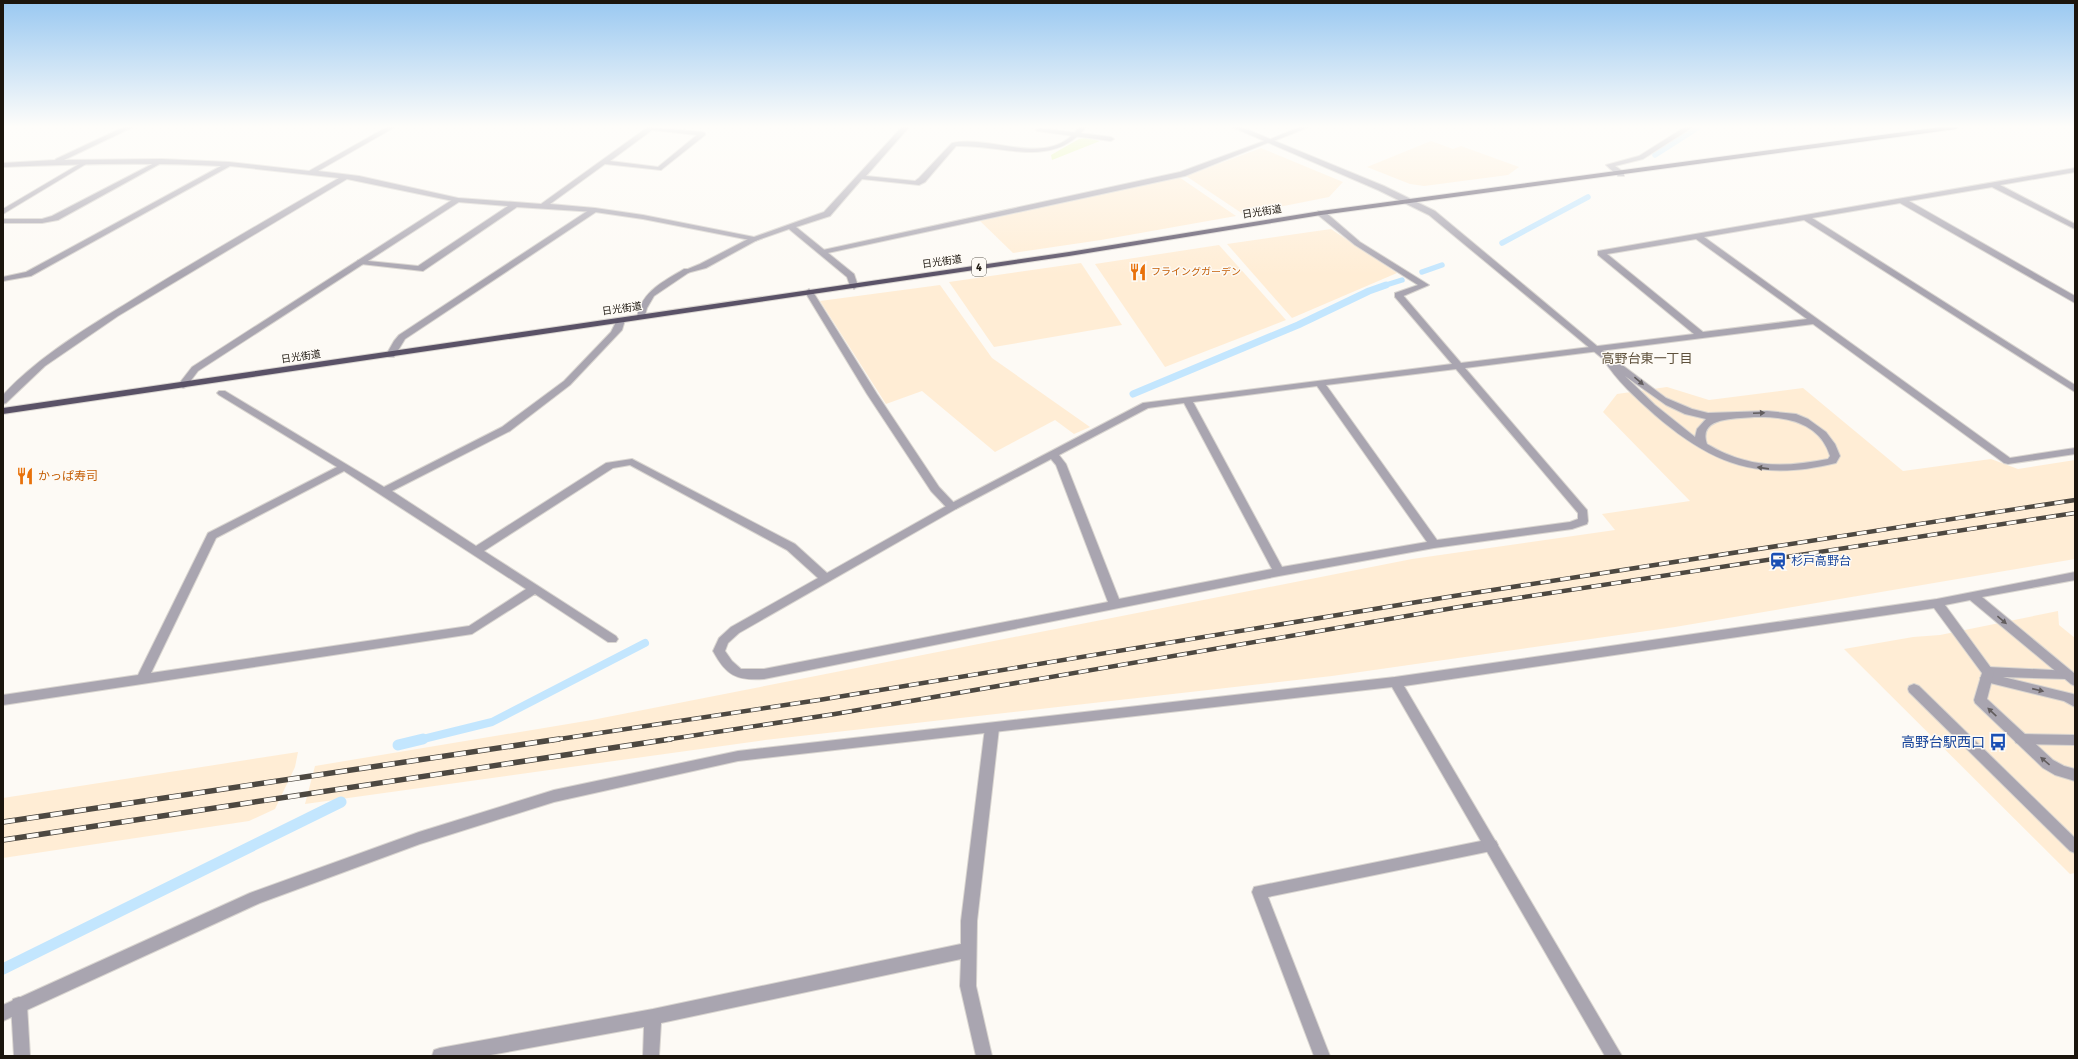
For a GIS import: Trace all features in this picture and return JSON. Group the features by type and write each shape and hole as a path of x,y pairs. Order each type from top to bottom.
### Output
{"highway":[{"name":"日光街道","path":"3,411 1069,254 1321,213 1602,176"}],"street":[{"path":"3,212 62,176"},
{"path":"3,221 42,222 55,218 133,176"},
{"path":"3,279 28,274 206,176"},
{"path":"3,401 21,382 77,339 180,273 346,176"},
{"path":"349,176 401,186 458,200 595,210 643,217 755,239"},
{"path":"543,206 585,176"},
{"path":"641,317 645,300 650,295 687,271 703,266 755,239 827,214 859,178 916,183 925,176"},
{"path":"823,252 1171,176"},
{"path":"1352,176 1409,201 1432,213 1594,348 1630,374 1654,394 1675,407 1704,416 1717,417 1765,413 1793,416 1808,423 1822,434 1833,448 1835,456 1832,461 1821,464 1764,468 1725,457 1703,447 1675,428 1617,374 1607,358"},
{"path":"1701,335 1601,253 2037,176"},
{"path":"1992,184 2075,227"},
{"path":"183,385 196,369 207,361 458,200"},
{"path":"1901,200 2075,300"},
{"path":"361,262 420,269 516,204"},
{"path":"391,355 398,340 402,337 595,210"},
{"path":"1321,213 1336,228 1402,272 1425,285 1398,295 1460,367 1583,512 1583,520 1572,525 1434,544 1279,572 764,674 749,676 733,672 726,666 719,651 723,641 735,630 952,506 1146,405 1460,367 1594,348 1815,322"},
{"path":"1805,217 2075,389"},
{"path":"790,226 851,276 854,286"},
{"path":"1697,236 2008,461 2075,451"},
{"path":"809,292 872,394 935,489 952,506"},
{"path":"384,491 506,429 567,383 614,334 619,328 621,320"},
{"path":"1320,384 1434,544"},
{"path":"222,393 384,491 612,639"},
{"path":"1187,399 1279,572"},
{"path":"1703,447 1699,440 1700,431 1707,422 1717,417"},
{"path":"1053,454 1061,464 1115,604"},
{"path":"476,551 610,465 632,462 791,547 826,578"},
{"path":"142,679 212,536 344,467"},
{"path":"3,1013 256,898 418,838 554,796 738,756 1395,682 1937,603 2075,576"},
{"path":"3,700 472,630 534,589"},
{"path":"1972,595 2071,678"},
{"path":"1937,603 1987,675 2068,697 2075,702"},
{"path":"1987,675 2071,678"},
{"path":"1987,675 1980,700 2048,764 2060,771 2075,775"},
{"path":"1395,682 1614,1056"},
{"path":"1914,689 2075,847"},
{"path":"984,1056 968,986 968,950 969,921 992,728"},
{"path":"2021,739 2075,740"},
{"path":"1322,1056 1259,892 1491,845"},
{"path":"440,1056 653,1017 968,950"},
{"path":"19,1005 22,1056"},
{"path":"651,1056 653,1017"}],"shaded area":[{"path":"1187,176 1330,176 1343,182 1329,197 1243,214"},
{"path":"1391,176 1497,176 1424,186 1410,184"},
{"path":"1179,177 1236,216 1101,240 1013,253 980,221"},
{"path":"1331,229 1397,273 1292,318 1227,244"},
{"path":"1219,245 1286,320 1165,367 1095,264"},
{"path":"1081,263 1122,325 994,347 949,282"},
{"path":"940,285 992,358 1090,427 1074,434 1055,420 995,452 922,391 886,404 820,301"},
{"path":"1667,387 1709,400 1803,388 1903,471 1991,459 2018,469 2075,460 2075,559 1675,627 1332,676 765,740 305,804 315,766 592,720 1412,559 1615,530 1602,514 1690,501 1603,412 1617,394"},
{"path":"2058,611 2059,625 2075,638 2075,873 2070,874 1844,649 1913,637 1940,635"},
{"path":"298,752 295,767 275,809 249,821 3,858 3,798"}],"waterway":[{"path":"1502,243 1588,197"},
{"path":"1422,272 1442,265"},
{"path":"1385,286 1402,280"},
{"path":"1133,394 1298,325 1369,291 1385,286"},
{"path":"419,740 492,722 645,643"},
{"path":"398,745 423,739"},
{"path":"3,969 341,802"}],"railway":[{"path":"553,740 819,700 1454,596 2075,500"},
{"path":"664,740 835,714 1465,606 2075,513"},
{"path":"3,822 559,739"},
{"path":"3,840 671,739"}],"place":[{"name":"フライングガーデン","path":"1138,272"},
{"name":"かっぱ寿司","path":"25,476"},
{"name":"杉戸高野台","path":"1778,561"},
{"name":"高野台駅西口","path":"1998,742"}],"district":[{"name":"高野台東一丁目","path":"1647,359"}]}
